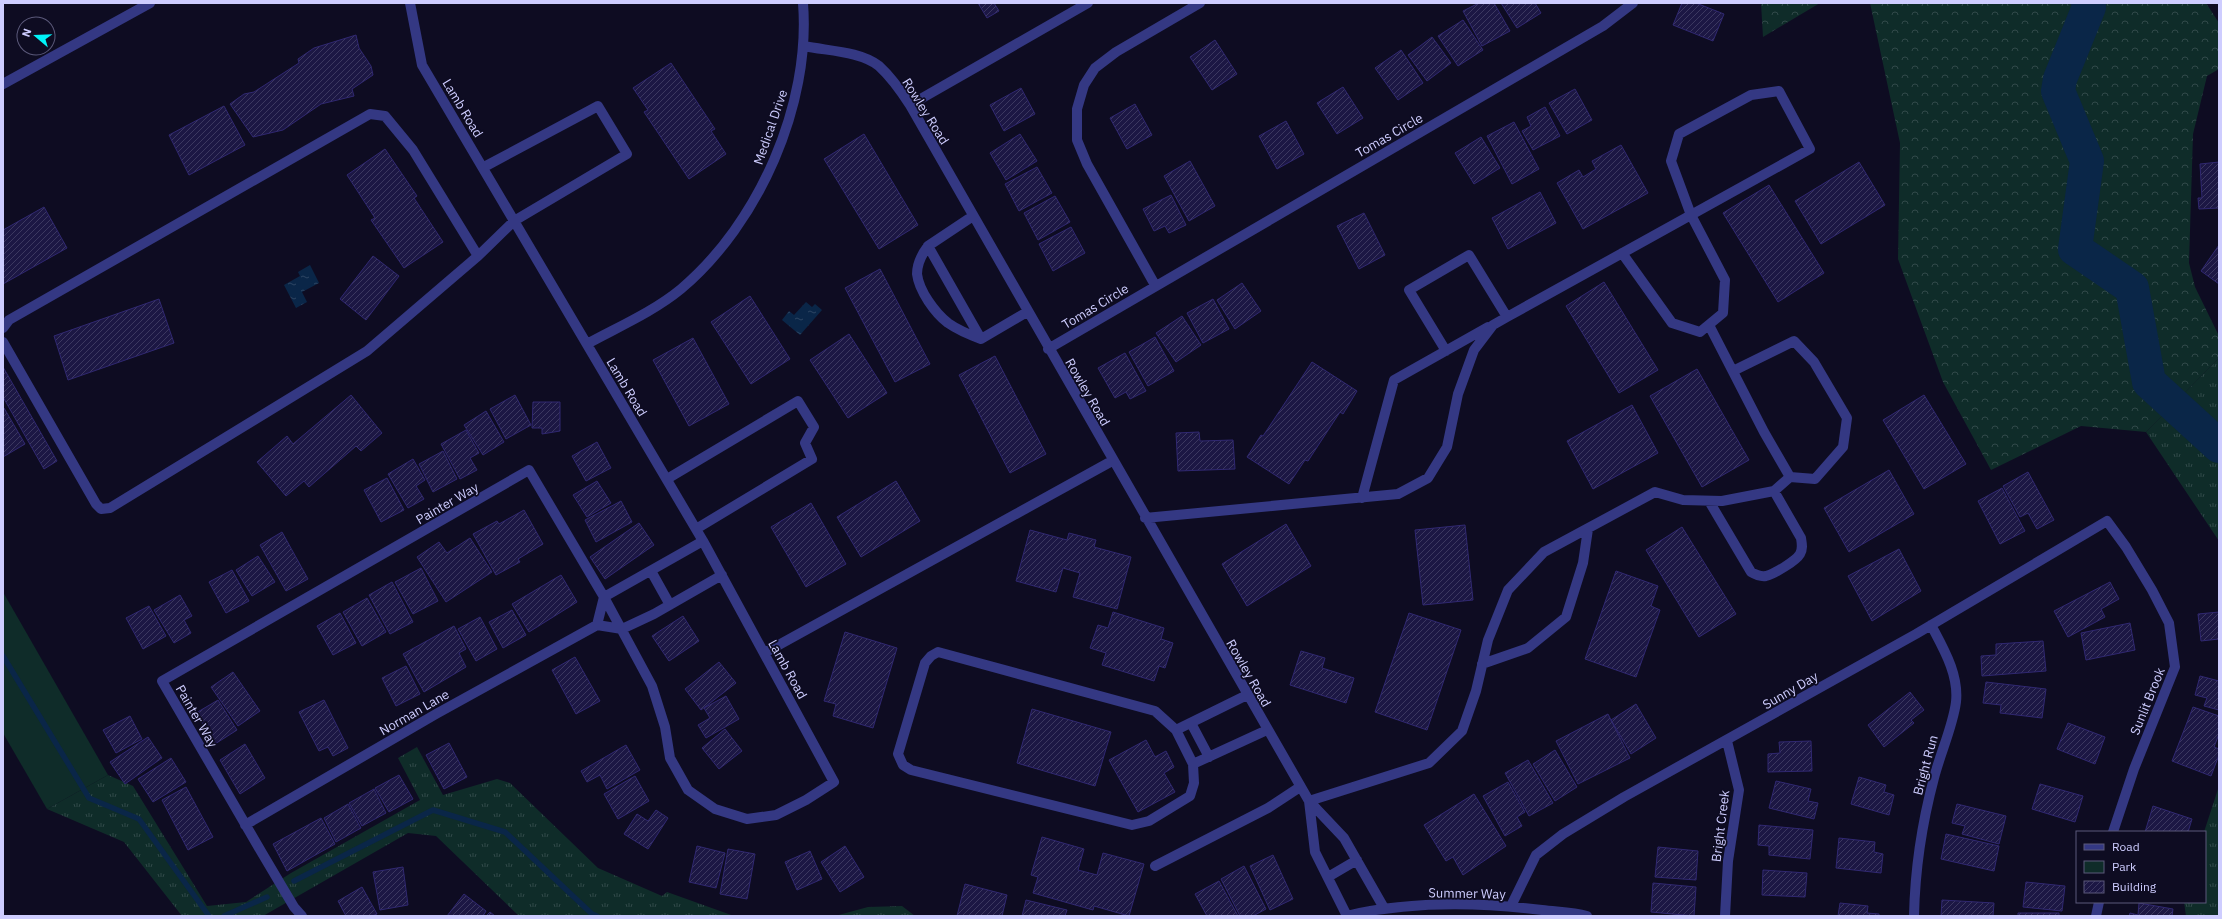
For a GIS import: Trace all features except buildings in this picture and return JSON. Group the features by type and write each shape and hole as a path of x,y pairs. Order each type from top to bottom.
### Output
{"street":[{"path":"3,84 150,3"},
{"name":"Lamb Road","path":"410,3 422,65 484,167 514,221 703,541 834,782"},
{"name":"Medical Drive","path":"587,344 648,312 680,289 706,264 730,236 751,206 782,140 800,77 804,46 803,3"},
{"path":"910,105 1088,3"},
{"path":"1155,285 1087,164 1077,140 1077,109 1084,85 1095,68 1116,52 1200,3"},
{"name":"Tomas Circle","path":"1048,348 1603,26 1633,3"},
{"name":"Rowley Road","path":"804,46 857,56 878,66 897,86 910,105 1112,461 1308,801 1344,838 1384,908"},
{"path":"1362,498 1394,380 1446,352 1507,317 1622,253 1691,215 1810,149 1779,91 1751,95 1679,134 1671,160 1691,215 1726,280 1723,313 1700,332 1672,323 1622,253"},
{"path":"3,342 96,504 101,509 110,508 367,351 478,256 514,221 627,154 598,106 484,167"},
{"path":"3,328 9,320 370,114 385,116 413,150 478,256"},
{"path":"973,216 928,246 920,257 917,274 921,287 931,304 947,322 964,333 981,339 1027,312"},
{"path":"928,246 981,339"},
{"path":"1446,352 1409,290 1469,255 1507,317"},
{"path":"1145,518 1398,494 1428,478 1448,448 1458,394 1474,350 1493,325"},
{"path":"1709,325 1764,432 1790,477"},
{"path":"1308,801 1429,764 1462,731 1476,691 1488,640 1508,590 1544,552 1655,492 1683,500 1722,501 1774,491 1790,477 1815,479 1844,446 1847,418 1814,362 1794,341 1733,371"},
{"path":"666,479 798,401 814,427 805,443 812,459 696,529"},
{"path":"764,653 1112,461"},
{"name":"Painter Way","path":"302,916 294,906 162,681 529,470 604,597 652,686 665,727 670,758 688,790 715,809 747,819 776,815 806,800 834,782"},
{"path":"1709,501 1751,572 1757,576 1766,576 1794,561 1800,554 1802,546 1801,538 1774,491"},
{"name":"Sunny Day","path":"1510,906 1536,856 1563,834 1624,797 1727,741 1932,625 2107,521"},
{"name":"Sunlit Brook","path":"2107,521 2126,546 2152,590 2169,623 2175,668 2134,769 2113,831"},
{"path":"1482,664 1528,648 1566,617 1583,563 1588,529"},
{"path":"703,541 604,597 597,625 622,629 722,575"},
{"path":"651,571 670,604"},
{"name":"Norman Lane","path":"246,825 436,714 597,625"},
{"name":"Bright Run","path":"1914,916 1915,882 1923,829 1934,778 1956,701 1952,667 1932,625"},
{"path":"938,652 1155,711 1176,730 1193,764 1194,783 1190,796 1149,821 1132,825 912,770 903,765 898,754 925,663 931,656 938,652"},
{"path":"1176,730 1247,695"},
{"path":"1191,723 1209,757"},
{"path":"1193,764 1267,730"},
{"name":"Bright Creek","path":"1725,916 1728,861 1739,790 1727,741"},
{"path":"1155,866 1268,808 1300,787"},
{"name":"Rowley Road","path":"1308,801 1315,852 1347,916"},
{"path":"1328,877 1357,860"},
{"path":"2096,916 2098,903"},
{"name":"Summer Way","path":"1347,916 1384,908 1432,904 1510,906 1587,916"}],"green space":[{"path":"1761,3 1820,3 1763,37"},
{"path":"1870,3 2206,3 2219,23 2219,69 2207,76 2193,134 2189,263 2195,287 2219,336 2219,358 2146,432 2081,426 1991,470 1943,382 1898,259 1900,143"},
{"path":"2219,358 2219,541 2146,432"},
{"path":"3,592 108,775 47,809 3,733"},
{"path":"417,747 443,795 497,779 510,783 598,868 662,896 667,892 734,916 519,916 436,836 408,833 263,916 182,916 124,842 47,809 108,775 133,786 207,906 246,902 291,873 420,800 398,758"},
{"path":"2219,786 2219,916 2186,916 2184,903 2206,903 2206,831 2204,831"},
{"path":"902,906 915,916 835,916 868,907"}],"water":[{"path":"310,265 319,283 302,292 307,302 296,308 284,285 300,276 298,272"},
{"path":"806,302 812,307 815,304 822,310 800,335 782,320 789,311 794,315"}],"waterway":[{"path":"2088,3 2089,7 2060,79 2058,91 2087,161 2075,249 2132,288 2149,382 2219,446"},
{"path":"3,656 89,798 139,819 209,916"},
{"path":"294,881 433,810 505,832 592,914 597,916"},
{"path":"224,916 267,897"}]}
